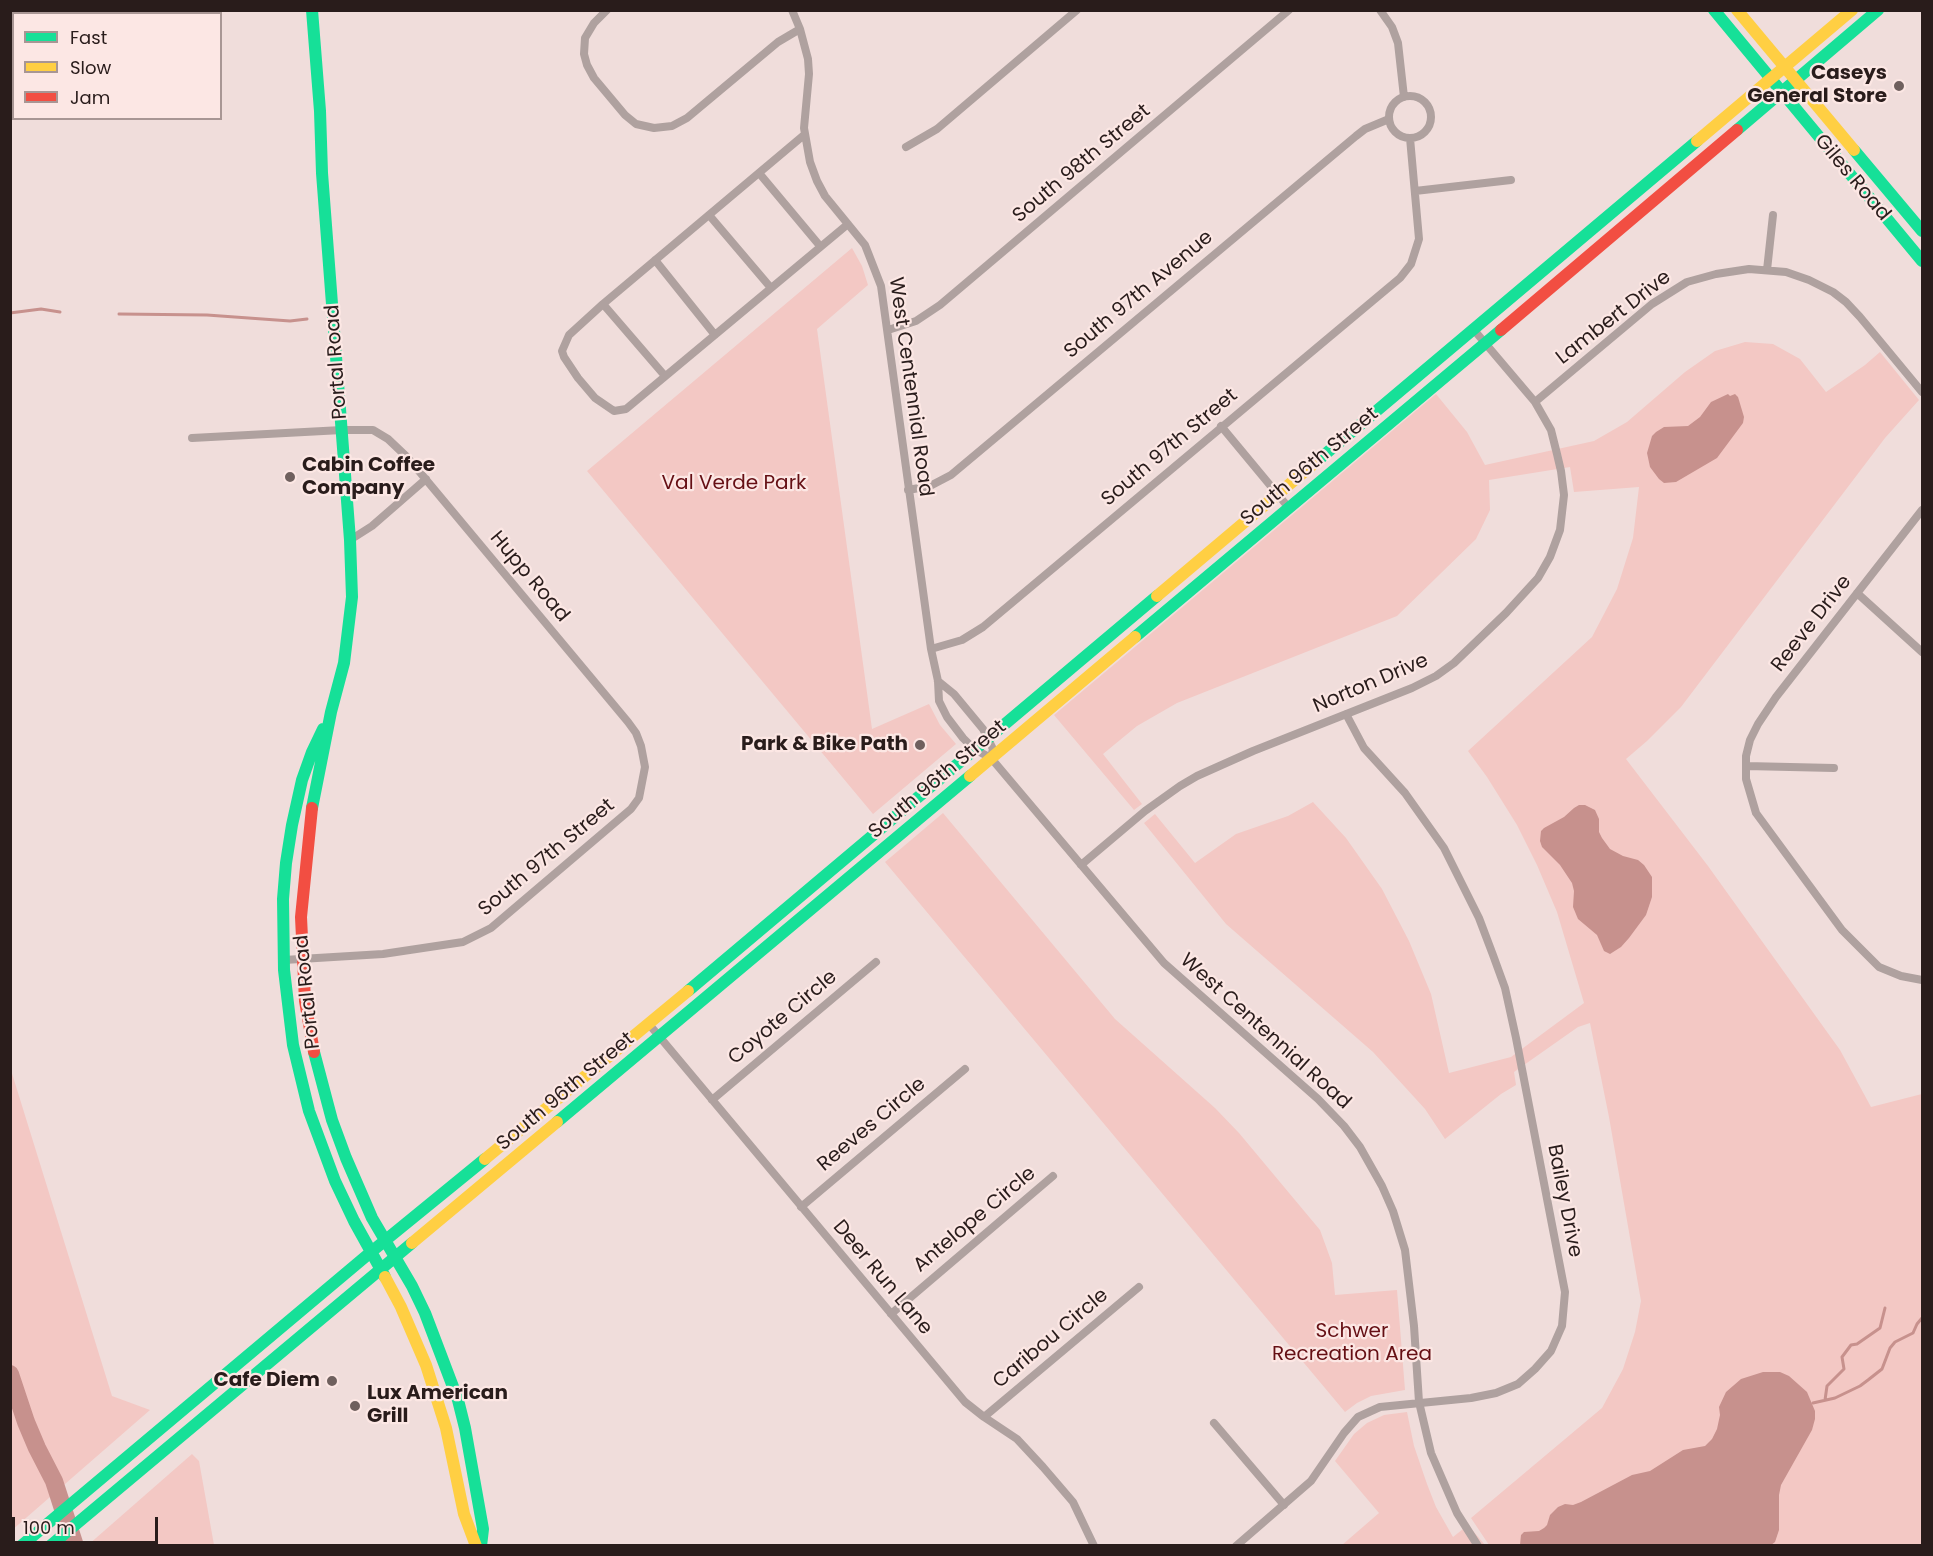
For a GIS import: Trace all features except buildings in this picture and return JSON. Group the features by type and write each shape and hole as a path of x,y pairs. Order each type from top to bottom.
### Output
{"main road":[{"name":"Portal Road","path":"312,10 350,540 352,597 350,629 344,663 331,712 307,845 301,917 305,1001 312,1044 332,1120 360,1194 425,1313 458,1400 483,1529 481,1545"},
{"name":"Giles Road","path":"1714,10 1923,261"},
{"name":"Giles Road","path":"1737,10 1923,231"},
{"name":"South 96th Street","path":"21,1545 974,749 1274,489 1474,330 1852,10"},
{"name":"South 96th Street","path":"50,1545 660,1037 1485,344 1878,10"},
{"name":"Portal Road","path":"331,712 302,780 286,863 283,899 284,960 293,1045 309,1111 334,1181 401,1307 429,1374 446,1428 464,1514 476,1545"}],"street":[{"path":"608,10 590,28 585,38 585,60 589,71 625,115 636,124 654,128 672,126 687,118 778,42 800,29"},
{"name":"West Centennial Road","path":"792,10 800,29 809,66 804,135 807,152 817,181 829,201 865,245 883,293 908,490 931,649 939,681 939,700 947,717 974,749 991,758 1164,963 1318,1099 1344,1126 1368,1161 1393,1211 1405,1250 1414,1326 1419,1402 1431,1453 1456,1513 1478,1545"},
{"path":"906,147 937,129 1077,10"},
{"name":"South 98th Street","path":"888,330 916,321 940,305 1289,10"},
{"path":"1380,10 1392,27 1398,43 1404,97"},
{"path":"1404,97 1416,97 1422,100 1429,109 1431,116 1428,128 1423,134 1410,138 1395,132 1389,119 1390,110 1404,97"},
{"name":"South 97th Avenue","path":"908,490 930,486 951,475 1347,143 1365,129 1389,119"},
{"path":"804,135 603,304 569,335 562,351 578,378 596,398 614,411 626,409 848,224"},
{"path":"1410,138 1415,191 1512,180"},
{"path":"759,173 820,246"},
{"name":"South 97th Street","path":"931,649 962,640 983,627 1400,278 1411,264 1419,238 1415,191"},
{"path":"709,214 771,288"},
{"path":"1767,270 1773,215"},
{"path":"655,260 714,334"},
{"name":"Lambert Drive","path":"1535,402 1652,304 1687,282 1716,274 1749,269 1786,272 1833,292 1846,302 1923,392"},
{"path":"603,304 665,376"},
{"name":"Norton Drive","path":"1081,865 1145,811 1197,776 1412,688 1436,676 1454,663 1506,613 1538,578 1550,557 1560,530 1564,495 1562,471 1551,430 1535,402 1474,330"},
{"path":"1221,426 1289,508"},
{"name":"Hupp Road","path":"192,438 373,430 388,439 426,479 636,733 645,767 641,788"},
{"path":"350,540 372,526 426,479"},
{"name":"Reeve Drive","path":"1746,766 1750,740 1776,697 1923,510"},
{"path":"1857,593 1923,652"},
{"path":"939,681 954,694 988,737 993,749 991,758"},
{"name":"Bailey Drive","path":"1236,1545 1311,1481 1352,1422 1358,1417 1380,1407 1471,1398 1496,1393 1518,1384 1551,1351 1562,1326 1565,1292 1505,988 1479,918 1444,848 1405,793 1358,741 1346,714"},
{"path":"1834,768 1746,766 1746,779 1756,813 1842,930 1879,966 1901,976 1923,980"},
{"name":"South 97th Street","path":"284,960 383,954 464,942 491,928 631,809 639,798 641,788"},
{"name":"Coyote Circle","path":"712,1100 876,962"},
{"name":"Deer Run Lane","path":"648,1023 965,1402 1017,1439 1073,1502 1094,1545"},
{"name":"Reeves Circle","path":"801,1207 965,1069"},
{"name":"Antelope Circle","path":"891,1314 1053,1176"},
{"name":"Caribou Circle","path":"984,1417 1139,1287"},
{"path":"1214,1423 1284,1505"}],"green space":[{"name":"Val Verde Park","path":"852,248 862,266 868,285 817,329 872,729 929,704 940,725 956,744 873,814 587,471"},
{"path":"1745,342 1773,344 1800,359 1826,392 1880,352 1919,400 1885,438 1681,707 1626,759 1708,866 1840,1050 1871,1107 1922,1094 1922,1545 1489,1545 1471,1518 1602,1408 1623,1369 1635,1332 1641,1301 1590,1023 1578,1027 1514,1072 1516,1085 1501,1094 1445,1139 1425,1109 1373,1052 1226,924 1144,823 1155,814 1195,863 1236,834 1288,816 1313,802 1346,838 1382,889 1409,941 1431,994 1449,1073 1511,1057 1584,1003 1557,912 1537,865 1517,825 1468,751 1592,637 1617,589 1633,538 1639,487 1574,492 1570,467 1489,480 1490,510 1476,539 1397,616 1177,703 1137,726 1103,754 1142,804 1134,810 1054,715 1436,394 1467,432 1485,465 1594,441 1627,422 1685,372 1715,351"},
{"name":"Schwer Recreation Area","path":"943,813 1115,1019 1215,1108 1239,1133 1320,1230 1332,1263 1335,1295 1397,1290 1405,1390 1371,1396 1345,1412 885,862"},
{"path":"10,1067 112,1396 150,1410 11,1531"},
{"name":"Schwer Recreation Area","path":"1407,1412 1414,1446 1427,1484 1436,1507 1453,1537 1468,1525 1485,1545 1342,1545 1379,1513 1335,1461 1354,1434 1367,1423 1384,1415"},
{"path":"192,1454 199,1461 214,1545 88,1545"}],"shaded area":[{"path":"1728,394 1730,396 1735,394 1738,397 1744,417 1743,423 1717,458 1676,482 1664,483 1650,467 1647,453 1652,436 1664,427 1688,426 1700,417 1711,402"},
{"path":"1579,805 1595,810 1599,819 1599,832 1610,849 1638,860 1652,877 1652,897 1646,915 1621,947 1610,954 1604,951 1597,935 1578,919 1573,907 1572,883 1560,865 1542,847 1540,841 1541,831 1544,828"},
{"path":"1763,1372 1780,1372 1789,1376 1807,1392 1815,1411 1812,1430 1781,1485 1779,1530 1775,1542 1771,1545 1520,1545 1521,1535 1524,1532 1539,1531 1544,1528 1550,1515 1558,1507 1581,1502 1632,1475 1650,1471 1683,1450 1705,1446 1717,1429 1719,1407 1726,1392 1741,1379"}],"waterway":[{"path":"10,313 41,309 60,312"},
{"path":"119,314 207,315 290,321 307,319"},
{"path":"1825,1400 1827,1386 1844,1369 1842,1357 1851,1345 1857,1344 1880,1328 1885,1308"},
{"path":"1813,1403 1835,1398 1868,1380 1882,1369 1890,1348 1895,1342 1913,1333 1922,1318"},
{"path":"10,1374 26,1422 54,1481 75,1546"}],"traffic: fast":[{"path":"312,10 350,540 352,597 344,663 331,712 312,808"},
{"path":"1714,10 1922,261"},
{"path":"1737,130 1878,10"},
{"path":"1317,461 1697,141"},
{"path":"1854,150 1922,231"},
{"path":"1135,637 1501,330"},
{"path":"688,991 1157,596"},
{"path":"323,729 302,780 292,825 283,899 284,970 293,1045 309,1111 335,1181 385,1277"},
{"path":"557,1122 970,776"},
{"path":"314,1052 332,1120 346,1158 372,1218 412,1286 425,1313 458,1400 483,1529 481,1546"},
{"path":"21,1546 485,1159"},
{"path":"50,1546 412,1243"}],"traffic: slow":[{"path":"1737,10 1854,150"},
{"path":"1697,141 1852,10"},
{"path":"1157,596 1317,461"},
{"path":"970,776 1135,637"},
{"path":"485,1159 688,991"},
{"path":"412,1243 557,1122"},
{"path":"385,1277 401,1307 426,1365 446,1428 464,1514 476,1546"}],"traffic: jam":[{"path":"1501,330 1737,130"},
{"path":"312,808 301,917 305,1001 314,1052"}],"place":[{"name":"Caseys General Store","path":"1899,86"},
{"name":"Cabin Coffee Company","path":"290,477"},
{"name":"Park & Bike Path","path":"920,745"},
{"name":"Cafe Diem","path":"332,1381"},
{"name":"Lux American Grill","path":"355,1406"}]}
